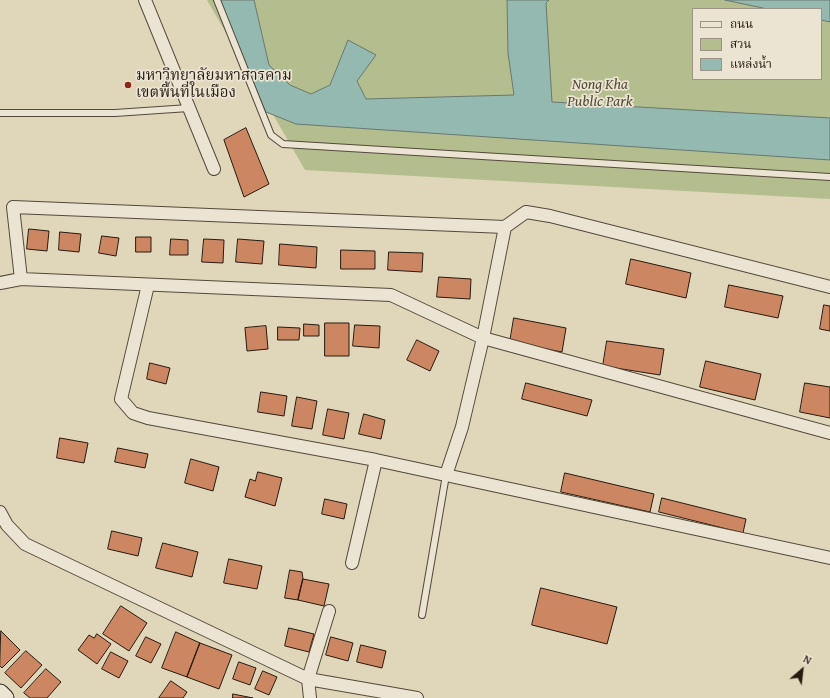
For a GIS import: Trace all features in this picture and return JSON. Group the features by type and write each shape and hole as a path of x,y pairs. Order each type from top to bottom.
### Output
{"street":[{"path":"145,0 214,168"},
{"path":"21,279 13,206 504,228 526,212 550,216 830,287"},
{"path":"446,475 462,427 483,338 504,228"},
{"path":"0,283 21,279 391,295 483,338 830,433"},
{"path":"148,285 121,398 133,413 148,418 376,460 830,558"},
{"path":"352,563 376,460"},
{"path":"0,512 7,525 26,544 308,679 417,698"},
{"path":"310,698 308,679 329,611"},
{"path":"0,693 5,698"}],"lane":[{"path":"217,0 271,135 283,144 830,177"},
{"path":"0,113 115,113 189,108"},
{"path":"422,616 446,475"}],"green space":[{"name":"Nong Kha Public Park","path":"207,0 830,0 830,199 305,170"}],"water":[{"path":"219,0 254,0 269,65 290,85 311,94 330,85 348,40 376,55 357,81 366,99 514,95 508,53 507,0 549,0 546,3 552,102 830,118 830,160 296,124 266,112"},
{"path":"725,0 830,0 830,22 822,20 822,8 763,8"}],"building":[{"path":"246,128 269,184 244,197 224,140"},
{"path":"29,229 49,231 47,251 27,249"},
{"path":"60,232 81,234 79,252 59,250"},
{"path":"102,236 119,238 116,256 99,253"},
{"path":"136,237 151,237 151,252 136,252"},
{"path":"171,239 188,240 188,255 170,255"},
{"path":"204,239 224,240 223,263 202,262"},
{"path":"238,239 264,241 262,264 236,262"},
{"path":"280,244 317,247 316,268 279,265"},
{"path":"341,250 375,251 375,269 341,269"},
{"path":"389,252 423,253 422,272 388,270"},
{"path":"631,259 691,273 686,298 626,284"},
{"path":"439,277 471,279 470,299 437,297"},
{"path":"729,285 783,296 778,318 725,307"},
{"path":"824,305 830,306 830,331 820,329"},
{"path":"514,318 566,328 562,352 510,342"},
{"path":"325,323 349,323 349,356 325,356"},
{"path":"304,324 319,325 319,336 304,336"},
{"path":"355,325 380,326 379,348 353,346"},
{"path":"266,326 268,349 247,351 245,328"},
{"path":"278,327 300,328 299,340 278,340"},
{"path":"417,340 439,351 430,371 407,360"},
{"path":"607,341 664,349 660,375 603,366"},
{"path":"706,361 761,374 755,400 700,387"},
{"path":"150,363 170,368 166,384 147,379"},
{"path":"526,383 592,400 587,416 522,399"},
{"path":"805,383 830,387 830,418 800,412"},
{"path":"261,392 287,396 284,416 258,412"},
{"path":"297,397 317,401 312,429 292,426"},
{"path":"328,409 349,413 344,439 323,435"},
{"path":"364,414 385,420 381,439 359,434"},
{"path":"60,438 88,443 84,463 57,458"},
{"path":"118,448 148,454 145,468 115,462"},
{"path":"191,459 219,467 213,491 185,483"},
{"path":"258,472 282,478 275,506 245,497 250,479 255,481"},
{"path":"565,473 654,494 650,512 561,492"},
{"path":"662,498 746,519 743,533 659,512"},
{"path":"325,499 347,504 344,519 322,514"},
{"path":"112,531 142,538 138,556 108,549"},
{"path":"163,543 198,552 192,577 156,568"},
{"path":"229,559 262,566 257,589 224,583"},
{"path":"290,570 302,572 303,579 298,600 285,598"},
{"path":"303,579 329,584 324,606 298,600"},
{"path":"541,588 617,607 607,644 532,625"},
{"path":"121,606 147,623 129,651 103,634"},
{"path":"289,628 314,634 309,652 285,646"},
{"path":"1,631 20,650 2,668 0,666"},
{"path":"176,632 200,643 187,677 162,668"},
{"path":"97,634 111,644 97,664 78,650 89,635 94,638"},
{"path":"146,637 161,644 151,663 136,656"},
{"path":"331,637 353,643 348,661 326,655"},
{"path":"200,643 232,655 219,689 187,677"},
{"path":"361,645 386,651 382,668 357,662"},
{"path":"26,651 42,665 21,688 5,673"},
{"path":"111,652 128,661 119,678 102,669"},
{"path":"239,662 256,668 250,685 233,679"},
{"path":"46,669 61,682 47,698 30,698 24,693"},
{"path":"263,671 277,677 269,695 255,689"},
{"path":"171,681 187,692 183,698 159,698"},
{"path":"233,694 253,698 233,698"}],"place":[{"name":"มหาวิทยาลัยมหาสารคาม เขตพื้นที่ในเมือง","path":"128,85"}]}
